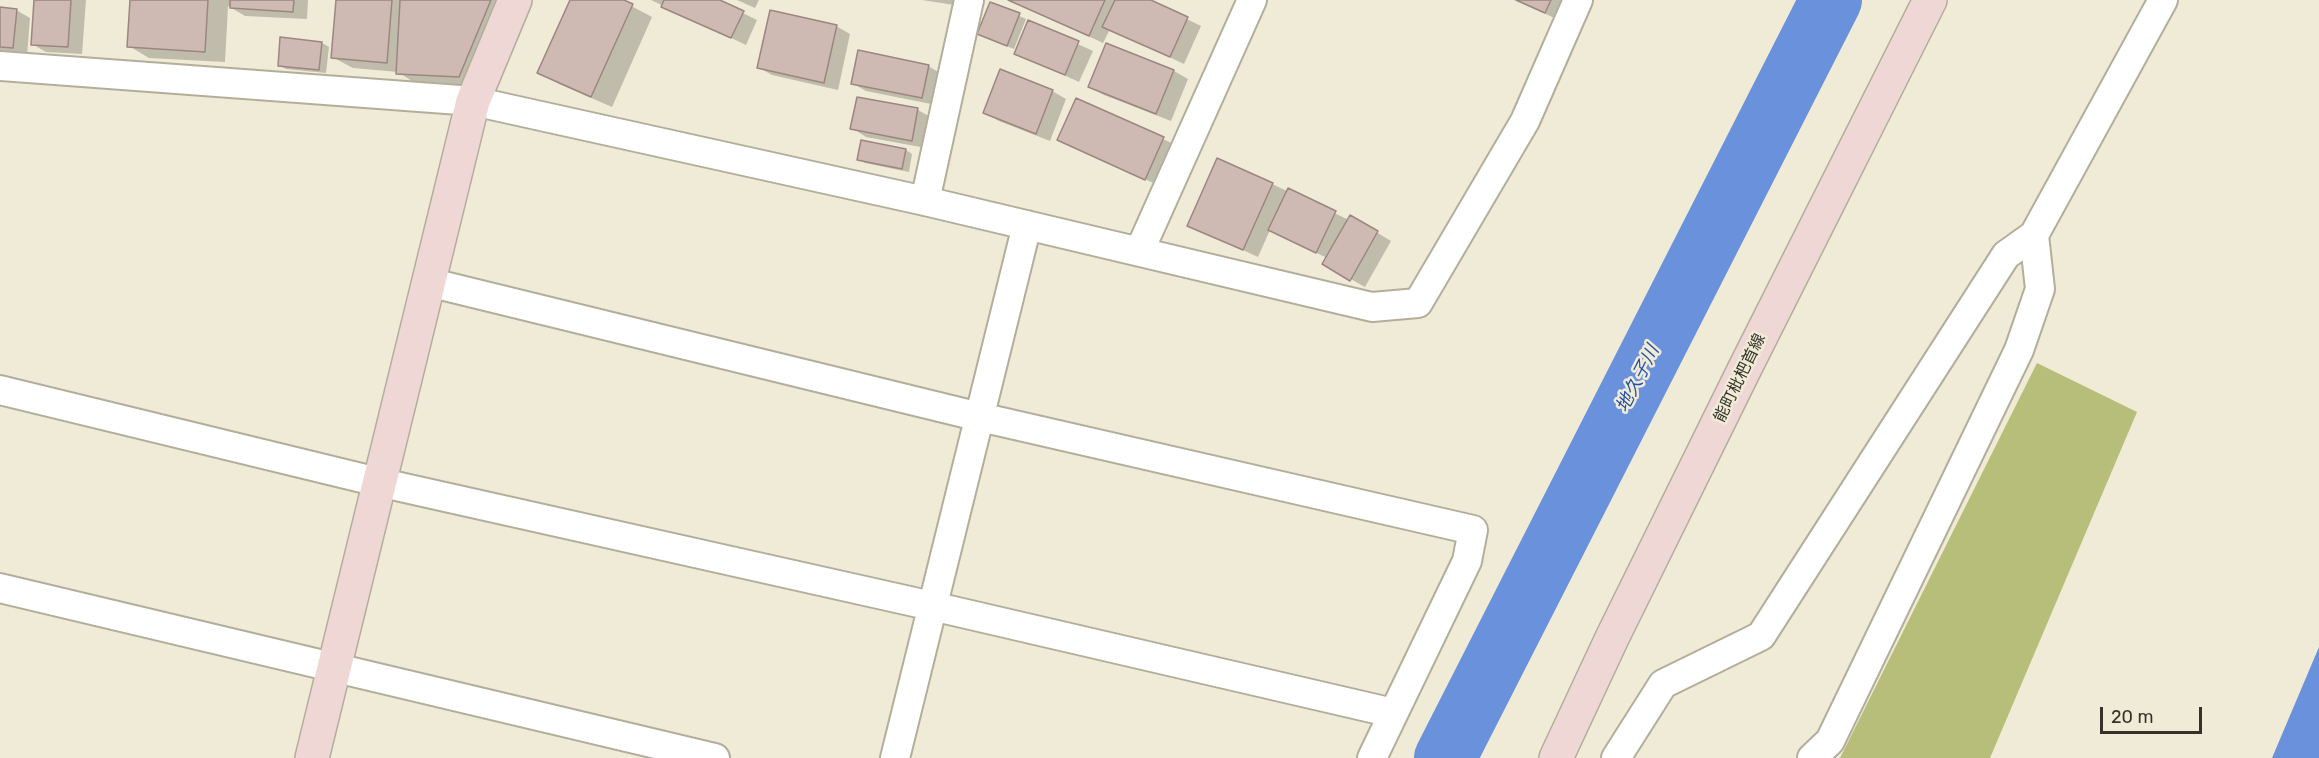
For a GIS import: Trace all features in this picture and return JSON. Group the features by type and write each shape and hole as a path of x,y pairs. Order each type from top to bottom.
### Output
{"main road":[{"path":"312,758 473,101 515,0"},
{"name":"能町枇杷首線","path":"1556,758 1740,376 1930,0"}],"street":[{"path":"925,201 969,0"},
{"path":"1140,250 1252,0"},
{"path":"0,66 473,101 1140,250 1372,307 1418,303 1525,121 1578,0"},
{"path":"1616,758 1663,684 1761,636 2006,255 2034,236 2163,0"},
{"path":"895,758 1027,225"},
{"path":"1812,758 1830,741 2019,350 2040,290 2034,236"},
{"path":"428,282 980,417 1473,530 1467,561 1372,758"},
{"path":"0,390 378,482 1393,712"},
{"path":"0,588 715,758"}],"green space":[{"path":"2037,363 2137,412 1990,758 1840,758"}],"water":[{"path":"2319,647 2319,758 2272,758"}],"building":[{"path":"34,0 71,0 68,47 31,45"},
{"path":"130,0 208,0 205,52 127,47"},
{"path":"230,0 294,0 293,12 230,8"},
{"path":"336,0 392,0 387,63 331,58"},
{"path":"400,0 491,0 459,77 396,74"},
{"path":"570,0 624,0 633,4 591,97 537,73"},
{"path":"664,0 720,0 744,11 731,38 661,7"},
{"path":"1008,0 1105,0 1089,36"},
{"path":"1115,0 1151,0 1188,17 1170,57 1102,27"},
{"path":"1516,0 1551,0 1545,13"},
{"path":"990,2 1020,13 1007,46 977,34"},
{"path":"0,7 17,9 13,48 0,47"},
{"path":"770,10 837,25 824,83 757,68"},
{"path":"1028,20 1079,41 1065,75 1014,54"},
{"path":"280,37 322,42 319,70 278,66"},
{"path":"1106,43 1174,70 1156,114 1088,87"},
{"path":"858,50 929,65 922,98 851,84"},
{"path":"1000,69 1053,90 1036,134 983,113"},
{"path":"857,97 918,108 912,141 850,129"},
{"path":"1076,98 1164,137 1145,180 1057,140"},
{"path":"861,140 906,149 902,169 857,160"},
{"path":"1217,158 1273,183 1243,250 1187,226"},
{"path":"1288,188 1336,211 1316,253 1268,230"},
{"path":"1350,215 1378,231 1350,281 1322,264"}],"waterway":[{"name":"地久子川","path":"1445,758 1831,0"}]}
